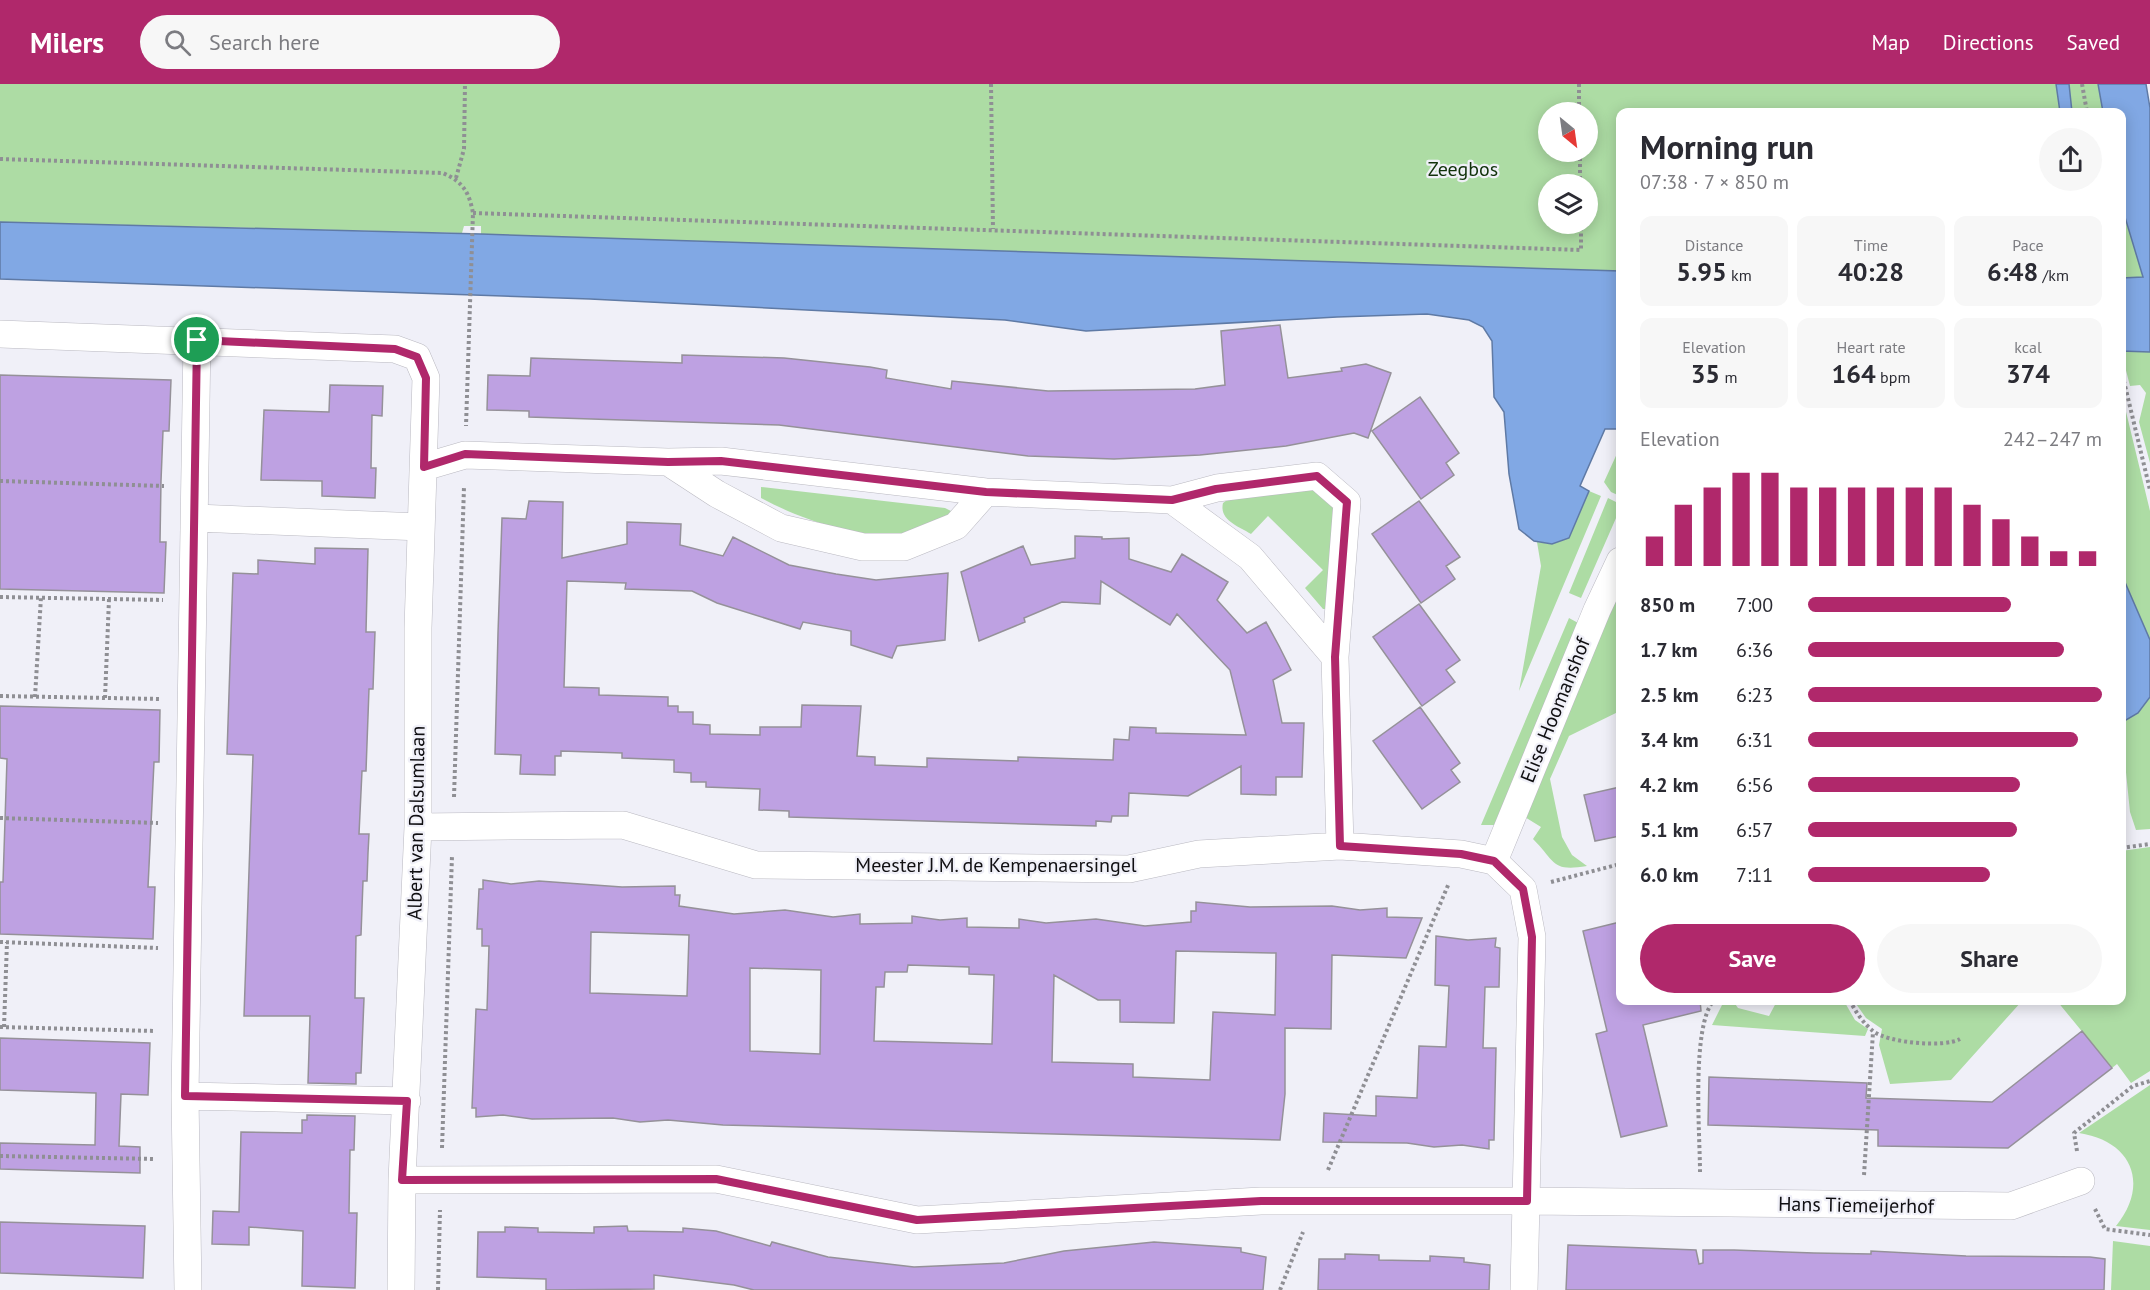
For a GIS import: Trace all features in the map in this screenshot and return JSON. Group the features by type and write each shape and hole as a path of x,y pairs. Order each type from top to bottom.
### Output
{"street":[{"path":"0,334 197,340 196,518 185,1096 188,1290"},
{"name":"Albert van Dalsumlaan","path":"197,340 395,349 417,357 426,378 421,527 418,827 402,1180 401,1290"},
{"path":"424,467 465,454 668,462 721,461 986,492 1172,500 1216,489 1317,476 1347,502 1335,657 1340,846"},
{"path":"668,462 717,494 781,528 863,547 904,547 956,526 986,492"},
{"path":"1172,500 1250,557 1335,657"},
{"path":"196,518 421,527"},
{"name":"Elise Hoomanshof","path":"1494,861 1597,610 1616,570"},
{"name":"Meester J.M. de Kempenaersingel","path":"418,827 623,825 756,865 1129,869 1199,854 1340,846 1461,854 1494,861"},
{"path":"1494,861 1523,889 1532,937 1524,1290"},
{"path":"185,1096 407,1101"},
{"name":"Hans Tiemeijerhof","path":"402,1180 716,1179 917,1220 1316,1201 2011,1206 2081,1181"}],"path":[{"path":"456,178 464,148 465,84"},
{"path":"991,84 993,229"},
{"path":"1579,84 1579,102"},
{"path":"2082,84 2086,108"},
{"path":"0,159 443,172 456,178 470,196 473,213 471,310"},
{"path":"473,213 1581,250 1581,234"},
{"path":"2126,390 2150,490"},
{"path":"0,481 195,487"},
{"path":"0,597 194,600"},
{"path":"35,697 41,597"},
{"path":"105,698 109,599"},
{"path":"0,696 192,700"},
{"path":"0,818 190,824"},
{"path":"2126,847 2150,844"},
{"path":"1280,1290 1461,854"},
{"path":"1523,889 1616,865"},
{"path":"0,942 188,950"},
{"path":"7,942 2,1027 186,1032"},
{"path":"1700,1203 1700,1038 1706,1009 1710,1005"},
{"path":"1854,1005 1873,1032 1892,1039 1936,1045 1953,1043 1960,1039"},
{"path":"1862,1205 1873,1032"},
{"path":"2150,1081 2133,1086 2074,1133 2081,1181 2105,1229 2150,1235"},
{"path":"0,1156 185,1159"}],"green space":[{"name":"Zeegbos","path":"0,84 2056,84 2059,108 1616,108 1616,271 481,234 481,226 464,226 462,233 0,222"},
{"path":"2069,84 2098,84 2102,108 2072,108"},
{"path":"2126,222 2139,259 2143,278 2126,278"},
{"path":"2126,351 2150,352 2150,463 2139,422 2146,393 2140,385 2130,386 2126,370"},
{"path":"2126,412 2150,511 2150,640 2126,585"},
{"path":"1616,456 1616,494 1611,492 1604,482"},
{"path":"761,487 945,508 951,511 952,516 934,530 912,534 867,534 801,517 761,498"},
{"path":"1312,487 1334,496 1329,609 1323,609 1305,588 1323,570 1268,516 1251,534 1231,522 1223,509 1223,503 1230,498"},
{"path":"1589,491 1601,496 1519,691 1541,566 1537,542 1552,544 1569,538"},
{"path":"1608,498 1616,502 1616,518 1581,598 1569,593"},
{"path":"1616,600 1616,713 1569,736 1550,779 1562,837 1572,855 1587,866 1567,868 1555,863 1533,839 1541,827 1523,816"},
{"path":"1569,618 1580,624 1496,825 1481,825"},
{"path":"2150,697 2150,829 2136,830 2130,812 2126,772 2126,720 2138,713"},
{"path":"2150,847 2150,1071 2131,1083 2117,1064 2112,1068 2060,1005 2126,1005 2126,850"},
{"path":"1722,1005 1736,1005 1738,1008 1769,1016 1775,1005 1846,1005 1855,1020 1868,1029 1865,1036 1712,1025"},
{"path":"1857,1005 2018,1005 1951,1080 1890,1084 1879,1045 1882,1029 1866,1018"},
{"path":"2150,1085 2150,1230 2116,1226 2132,1195 2133,1180 2130,1167 2123,1155 2112,1145 2079,1133"},
{"path":"2113,1241 2150,1246 2150,1290 2111,1290"}],"water":[{"path":"2056,84 2069,84 2072,108 2059,108"},
{"path":"2098,84 2146,84 2150,108 2150,352 2126,351 2126,278 2143,277 2126,221 2126,108 2102,108"},
{"path":"0,222 481,234 1616,271 1616,429 1605,429 1580,486 1589,491 1569,538 1552,544 1534,541 1519,529 1509,474 1504,412 1494,397 1492,341 1483,327 1469,320 1427,314 1086,331 1005,320 590,299 0,279"},
{"path":"2126,585 2150,640 2150,697 2138,713 2126,720"}],"building":[{"path":"1280,325 1288,378 1342,371 1341,368 1366,364 1391,373 1368,438 1354,433 1286,446 1200,455 1114,459 1028,456 779,425 529,417 529,411 487,410 488,375 530,376 531,358 682,363 682,355 784,358 887,370 886,378 951,389 952,381 1048,391 1195,389 1225,385 1221,331"},
{"path":"0,375 171,380 169,431 163,431 161,481 160,542 166,542 164,593 0,589"},
{"path":"330,385 383,386 382,416 372,415 371,468 376,468 375,498 322,496 322,481 261,480 264,410 329,412"},
{"path":"1420,397 1459,453 1446,463 1454,475 1421,499 1372,431"},
{"path":"529,501 563,502 562,558 627,544 627,522 681,524 680,545 723,556 733,537 789,565 836,574 876,580 948,573 945,640 897,646 892,658 851,645 851,631 803,622 800,629 717,603 692,591 625,589 626,583 567,581 564,687 599,688 599,695 668,697 668,706 678,706 678,712 693,712 693,724 710,725 710,734 760,735 760,727 801,727 802,705 861,706 857,756 875,757 875,765 927,767 927,758 1018,761 1018,757 1113,760 1114,739 1129,740 1130,727 1156,728 1156,733 1246,735 1230,670 1177,614 1170,625 1101,581 1100,604 1062,602 1024,618 1025,622 979,641 961,572 1023,546 1031,565 1075,558 1075,536 1102,537 1102,539 1129,538 1129,559 1171,572 1182,554 1228,582 1217,600 1247,633 1266,622 1279,646 1291,670 1273,680 1282,723 1304,723 1302,777 1276,777 1276,795 1241,794 1241,766 1188,796 1129,793 1128,816 1112,816 1111,822 1096,821 1096,826 789,817 789,811 759,810 760,789 706,787 706,782 691,782 691,773 674,772 674,760 622,758 622,753 561,751 561,756 555,756 555,775 520,774 521,755 495,754 498,633 502,518 526,519"},
{"path":"1419,501 1460,557 1446,566 1455,579 1421,603 1372,534"},
{"path":"315,548 368,549 366,632 375,632 373,689 369,689 366,771 362,771 359,834 369,834 367,881 363,881 361,935 356,936 355,998 364,998 361,1073 356,1073 356,1084 308,1083 310,1016 244,1016 253,755 227,754 233,573 258,574 258,560 315,564"},
{"path":"1419,604 1460,660 1446,670 1455,682 1422,706 1373,637"},
{"path":"0,706 160,710 159,762 154,762 148,887 155,887 153,939 0,934 0,882 3,882 7,759 0,758"},
{"path":"1420,707 1460,763 1451,770 1460,782 1422,809 1373,741"},
{"path":"1616,788 1616,837 1595,841 1584,795"},
{"path":"483,880 511,884 539,881 622,887 675,886 675,895 680,895 679,906 734,914 785,910 833,917 860,914 860,924 912,923 912,916 940,920 967,918 967,927 1019,928 1019,919 1046,923 1096,919 1145,926 1191,922 1191,911 1196,911 1196,902 1250,907 1332,906 1360,910 1387,908 1387,917 1422,918 1406,958 1332,955 1331,1029 1285,1028 1285,1094 1280,1140 723,1125 668,1120 640,1122 613,1118 532,1119 503,1115 476,1117 476,1108 472,1108 476,1009 487,1010 489,946 482,946 482,929 477,929 479,889 483,889","holes":["591,932 689,935 687,996 590,993","1176,951 1276,953 1275,1015 1213,1012 1210,1080 1133,1077 1133,1064 1052,1062 1054,975 1098,1000 1120,1000 1120,1022 1174,1023","908,965 969,967 969,974 994,975 992,1044 874,1041 876,987 884,987 885,972 907,972","750,968 821,970 820,1054 750,1051"]},
{"path":"1616,923 1616,1005 1700,1005 1701,1011 1643,1025 1667,1126 1621,1137 1596,1034 1607,1031 1583,931"},
{"path":"1436,936 1468,940 1496,938 1495,947 1500,948 1499,987 1485,987 1483,1048 1496,1048 1494,1140 1489,1140 1489,1149 1462,1145 1434,1147 1407,1143 1323,1142 1324,1113 1376,1116 1376,1096 1417,1098 1419,1046 1446,1047 1449,986 1435,985"},
{"path":"2082,1031 2112,1068 2008,1148 1878,1146 1878,1130 1708,1125 1709,1077 1867,1083 1866,1098 1992,1102"},
{"path":"0,1038 150,1043 148,1095 121,1094 119,1146 140,1147 140,1173 0,1169 0,1143 95,1145 96,1093 0,1090"},
{"path":"307,1115 355,1116 354,1150 350,1150 349,1213 357,1213 355,1288 302,1286 303,1231 249,1227 249,1245 212,1244 213,1211 239,1212 241,1132 302,1133 302,1120 307,1120"},
{"path":"0,1222 145,1226 143,1278 0,1273"},
{"path":"627,1226 628,1231 683,1232 683,1228 716,1231 770,1246 772,1242 828,1257 914,1267 1004,1263 1064,1251 1154,1242 1241,1248 1241,1252 1266,1257 1263,1290 754,1290 734,1285 654,1275 654,1289 546,1290 546,1279 477,1277 478,1232 505,1232 505,1227 538,1228 538,1232 594,1233 594,1227"},
{"path":"1568,1245 1696,1250 1699,1264 1703,1263 1703,1250 1871,1254 1871,1251 1966,1256 2090,1257 2105,1259 2104,1290 1566,1290"},
{"path":"1345,1254 1379,1255 1379,1260 1430,1261 1430,1256 1464,1258 1464,1262 1490,1265 1489,1290 1318,1290 1319,1259 1345,1259"}],"route":[{"path":"197,340 395,349 417,357 426,378 424,467 465,454 668,462 721,461 986,492 1172,500 1216,489 1317,476 1347,502 1335,657 1340,846 1461,854 1494,861 1523,889 1532,937 1527,1201 1261,1201 917,1220 716,1179 402,1180 407,1101 185,1096 196,518 197,340"}]}
